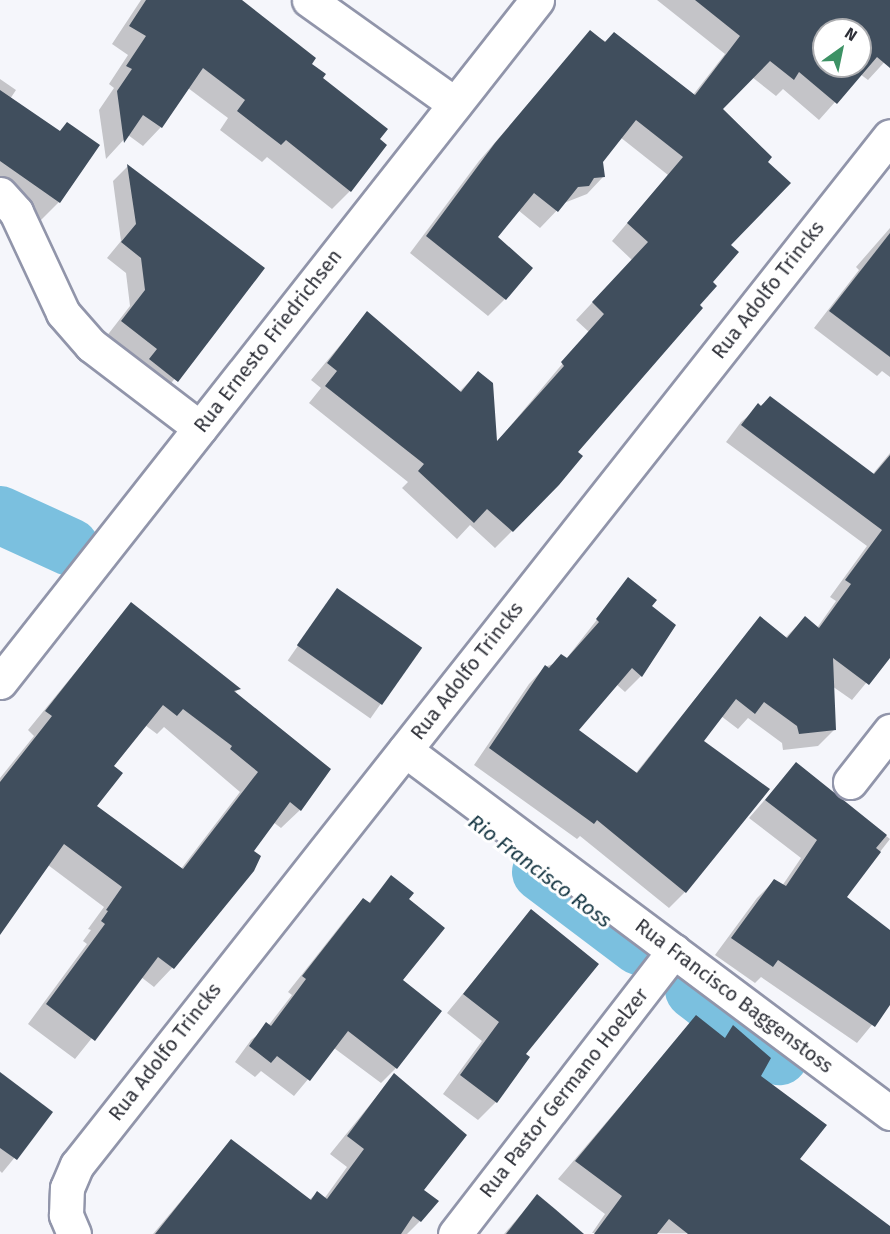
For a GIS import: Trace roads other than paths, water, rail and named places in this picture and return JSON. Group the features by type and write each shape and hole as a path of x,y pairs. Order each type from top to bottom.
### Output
{"street":[{"path":"309,0 454,104"},
{"name":"Rua Ernesto Friedrichsen","path":"0,682 537,0"},
{"name":"Rua Adolfo Trincks","path":"70,1225 67,1188 76,1165 890,136"},
{"path":"0,194 16,212 63,313 91,345 200,428"},
{"path":"850,782 890,731"},
{"name":"Rua Francisco Baggenstoss","path":"405,750 890,1113"},
{"name":"Rua Pastor Germano Hoelzer","path":"455,1234 674,951"}],"waterway":[{"name":"Rio Francisco Ross","path":"0,515 70,547"},
{"name":"Rio Francisco Ross","path":"541,872 639,946"},
{"name":"Rio Francisco Ross","path":"694,990 779,1056"}]}
